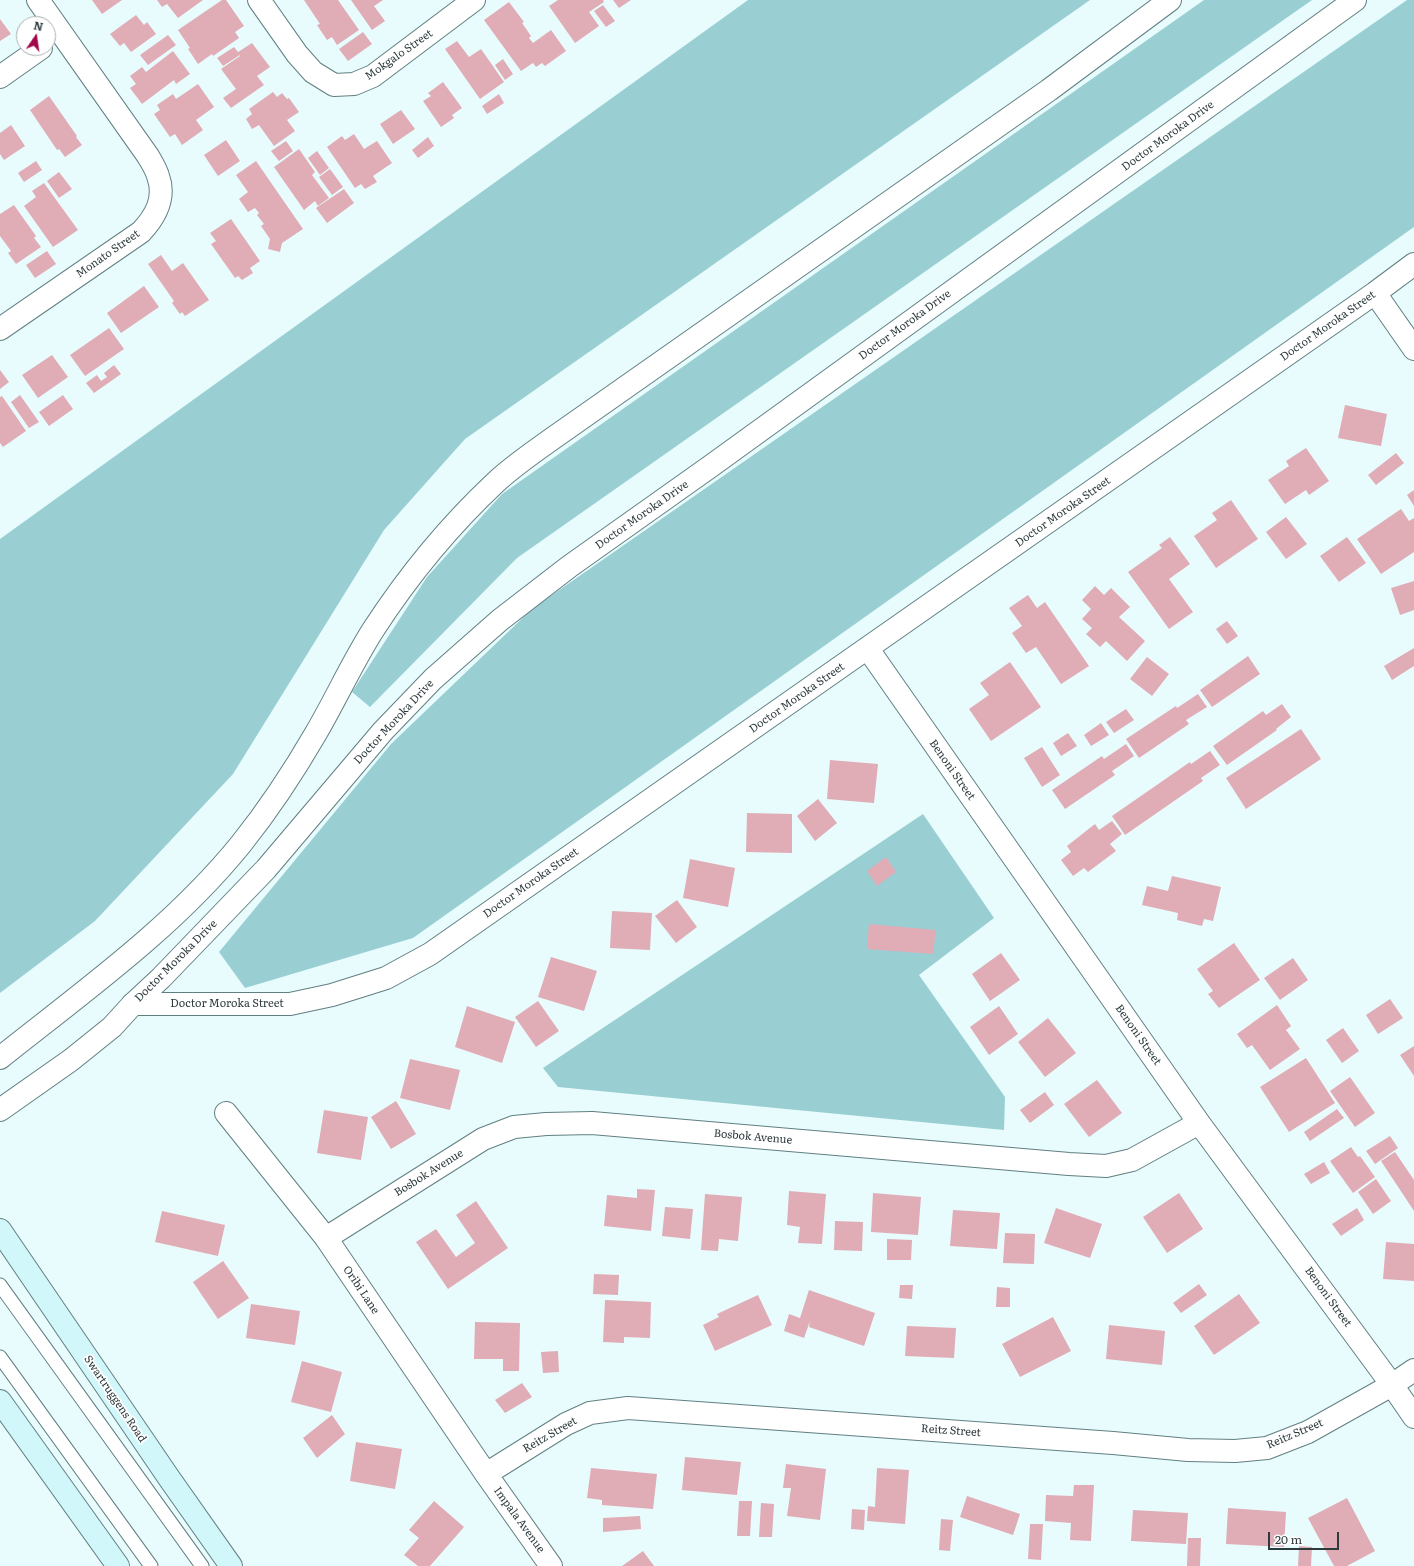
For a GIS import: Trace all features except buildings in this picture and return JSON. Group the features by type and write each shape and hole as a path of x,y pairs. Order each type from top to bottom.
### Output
{"main road":[{"name":"Swartruggens Road","path":"0,1230 168,1478 231,1566"},
{"path":"0,1401 118,1566"}],"street":[{"name":"Monato Street","path":"38,0 45,16"},
{"name":"Mokgalo Street","path":"259,0 297,54 313,72 334,85 354,84 373,76 474,0"},
{"path":"0,1058 123,960 171,918 209,881 241,843 286,783 316,733 372,631 406,582 452,527 497,481 549,441 1050,90 1170,0"},
{"name":"Doctor Moroka Drive","path":"0,1110 71,1060 112,1027 266,869 383,731 433,679 500,620 570,566 718,461 1355,0"},
{"name":"Monato Street","path":"0,329 141,232 152,220 158,206 161,190 158,175 148,156 56,39"},
{"path":"0,77 30,56"},
{"name":"Doctor Moroka Street","path":"133,1004 290,1004 332,995 386,978 430,954 868,649 1375,293 1414,264"},
{"path":"1375,293 1414,349"},
{"name":"Benoni Street","path":"868,649 1199,1123 1414,1417"},
{"name":"Oribi Lane","path":"226,1113 326,1238 486,1474"},
{"name":"Bosbok Avenue","path":"326,1238 484,1139 514,1127 546,1124 592,1123 1053,1163 1106,1166 1132,1160 1199,1123"},
{"name":"Reitz Street","path":"486,1474 566,1424 590,1413 628,1408 1105,1442 1188,1450 1234,1451 1267,1448 1308,1432 1392,1385 1414,1370"},
{"name":"Impala Avenue","path":"486,1474 551,1566"}],"lane":[{"path":"0,1285 202,1566"},
{"path":"0,1357 151,1566"}],"shaded area":[{"path":"748,0 1090,0 465,439 384,530 233,774 95,921 0,993 0,539"},
{"path":"1204,0 1312,0 517,558 370,707 352,692 427,577 502,494"},
{"path":"1407,0 1414,0 1414,227 413,938 245,988 219,952 391,744 532,609"},
{"path":"923,814 994,918 919,975 1005,1097 1004,1130 558,1087 543,1068"}]}
